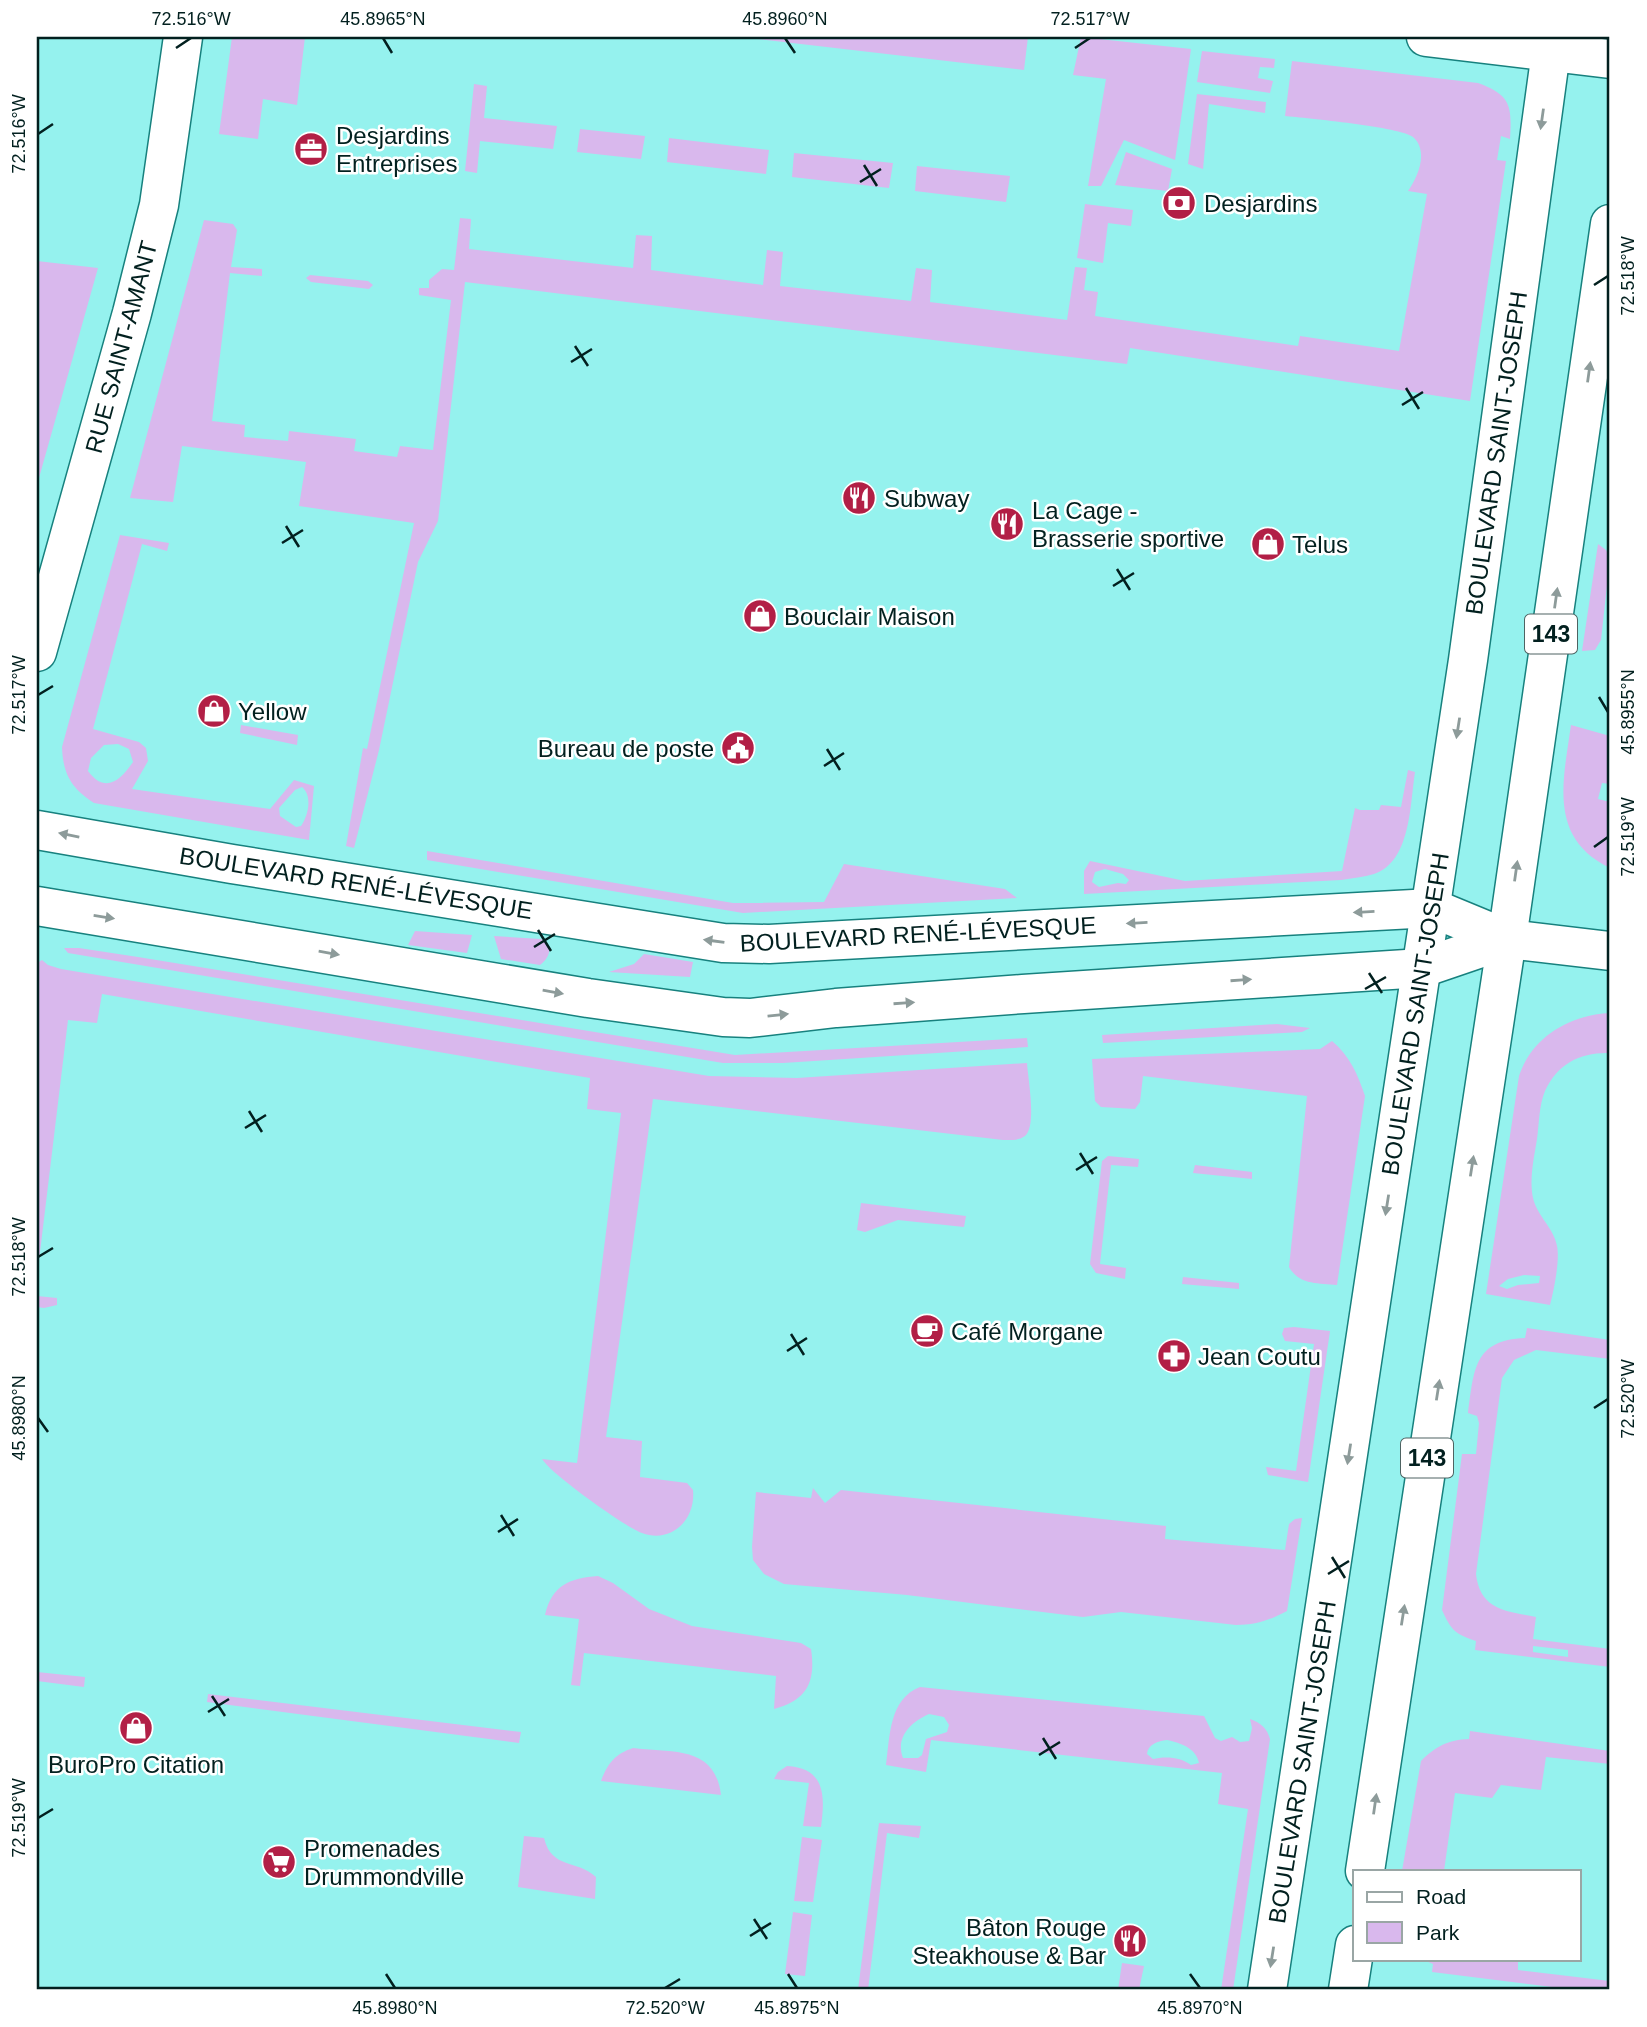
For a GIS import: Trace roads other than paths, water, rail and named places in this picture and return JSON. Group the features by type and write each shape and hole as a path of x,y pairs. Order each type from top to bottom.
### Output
{"main road":[{"name":"RUE SAINT-AMANT","path":"37,652 132,313 159,205 183,37"},
{"path":"1426,37 1552,44 1610,59"},
{"name":"BOULEVARD SAINT-JOSEPH","path":"1267,1990 1432,908 1552,44"},
{"name":"143","path":"1365,1870 1507,939 1610,224"},
{"name":"BOULEVARD RENÉ-LÉVESQUE","path":"37,830 245,866 744,944 1432,908 1507,939 1610,951"},
{"name":"BOULEVARD RENÉ-LÉVESQUE","path":"37,906 588,998 723,1017 750,1018 835,1008 1009,995 1422,968 1507,939"},
{"path":"1349,1990 1353,1960"}],"place":[{"name":"Desjardins Entreprises","path":"311,149"},
{"name":"Desjardins","path":"1179,203"},
{"name":"Subway","path":"859,498"},
{"name":"La Cage - Brasserie sportive","path":"1007,524"},
{"name":"Telus","path":"1268,544"},
{"name":"Bouclair Maison","path":"760,616"},
{"name":"Yellow","path":"214,711"},
{"name":"Bureau de poste","path":"738,748"},
{"name":"Café Morgane","path":"927,1331"},
{"name":"Jean Coutu","path":"1174,1356"},
{"name":"BuroPro Citation","path":"136,1728"},
{"name":"Promenades Drummondville","path":"279,1862"},
{"name":"Bâton Rouge Steakhouse & Bar","path":"1130,1941"}]}
